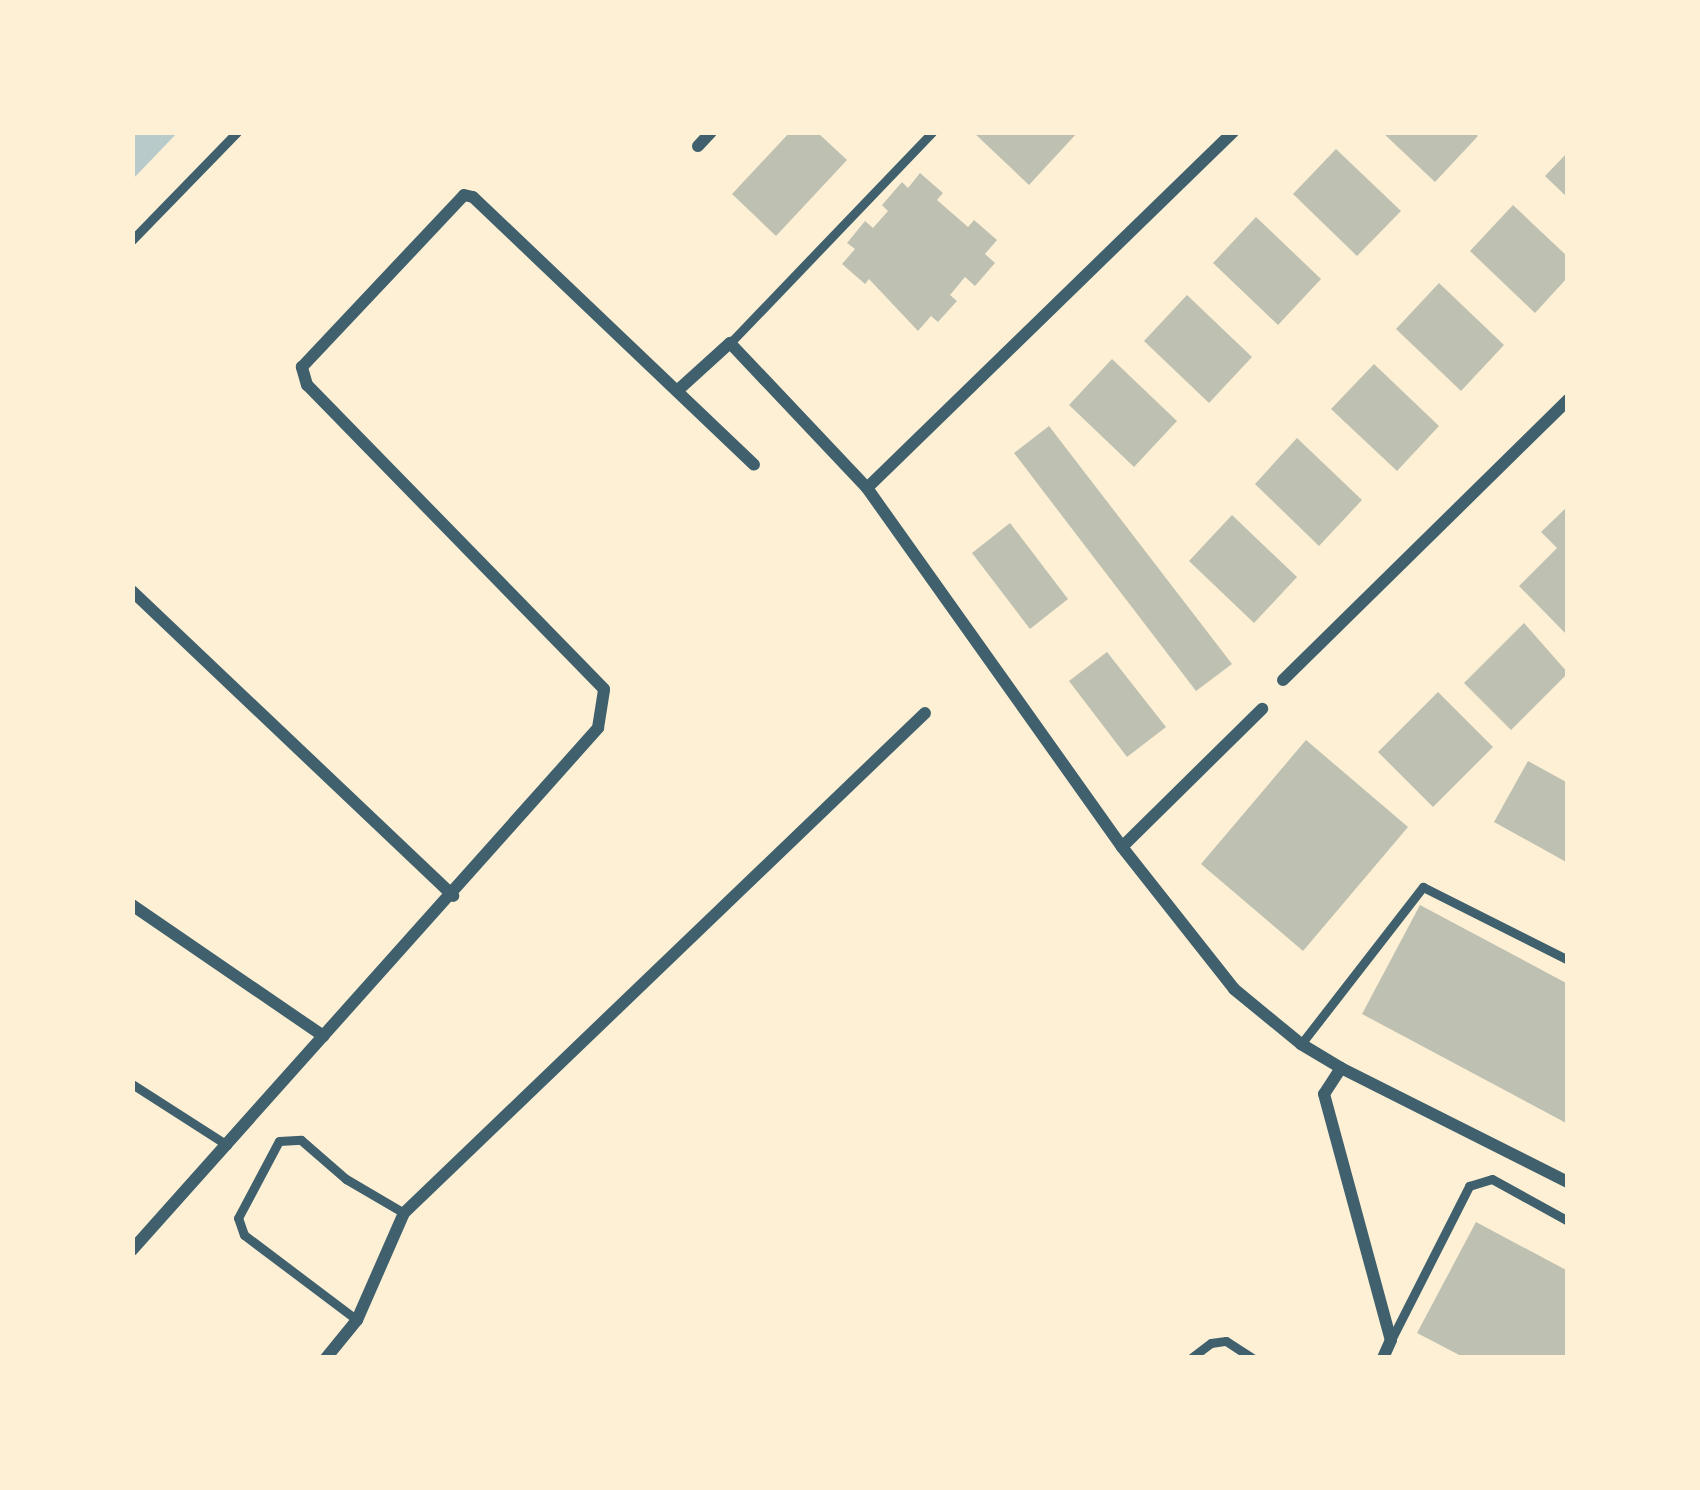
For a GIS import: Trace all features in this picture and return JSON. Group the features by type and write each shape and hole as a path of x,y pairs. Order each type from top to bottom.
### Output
{"street":[{"path":"698,146 711,132"},
{"path":"867,488 1233,132"},
{"path":"132,1250 453,896 598,728 604,689 308,385 302,367 464,195 472,197 754,464"},
{"path":"677,391 730,343 867,488 1122,847 1234,989 1301,1044 1342,1068 1568,1182"},
{"path":"1283,680 1568,400"},
{"path":"132,591 453,896"},
{"path":"1122,847 1262,709"},
{"path":"326,1358 357,1320 404,1214 925,712"},
{"path":"132,904 323,1036"},
{"path":"1342,1068 1324,1094 1391,1340 1383,1358"}],"lane":[{"path":"132,240 237,132"},
{"path":"730,343 932,132"},
{"path":"1301,1044 1423,887 1568,960"},
{"path":"132,1084 227,1145"},
{"path":"357,1320 244,1235 238,1218 279,1141 301,1140 346,1180 404,1214"},
{"path":"1391,1340 1469,1186 1492,1179 1568,1221"},
{"path":"1192,1358 1211,1343 1226,1341 1252,1358"}],"shaded area":[{"path":"132,132 178,132 132,180"}],"building":[{"path":"790,132 817,132 847,160 776,236 732,194"},
{"path":"973,132 1078,132 1029,185"},
{"path":"1382,132 1473,132 1478,136 1435,182"},
{"path":"1336,149 1401,211 1357,256 1293,194"},
{"path":"1568,152 1568,198 1545,176"},
{"path":"920,173 943,193 937,200 968,227 974,220 997,240 985,254 995,263 975,286 965,277 950,295 957,301 938,322 931,316 918,331 869,279 865,284 842,264 855,249 847,243 865,221 873,228 888,211 882,205 902,182 908,188"},
{"path":"1513,205 1568,257 1568,277 1535,313 1470,251"},
{"path":"1256,217 1321,279 1278,325 1213,263"},
{"path":"1439,283 1504,345 1461,391 1396,329"},
{"path":"1187,295 1252,357 1209,403 1144,341"},
{"path":"1112,359 1177,421 1134,467 1069,405"},
{"path":"1374,364 1439,426 1397,471 1331,409"},
{"path":"1049,426 1232,664 1196,691 1014,453"},
{"path":"1297,438 1362,500 1319,546 1255,484"},
{"path":"1568,506 1568,636 1519,586 1557,548 1541,532"},
{"path":"1232,515 1297,577 1254,623 1189,561"},
{"path":"1010,523 1068,599 1030,629 972,553"},
{"path":"1524,623 1568,673 1511,730 1464,683"},
{"path":"1107,652 1166,727 1127,757 1069,681"},
{"path":"1438,692 1493,747 1433,807 1378,752"},
{"path":"1306,740 1408,827 1303,951 1201,864"},
{"path":"1528,761 1568,783 1568,863 1494,822"},
{"path":"1420,905 1568,984 1568,1124 1362,1014"},
{"path":"1476,1222 1568,1271 1568,1358 1465,1358 1417,1333"}]}
